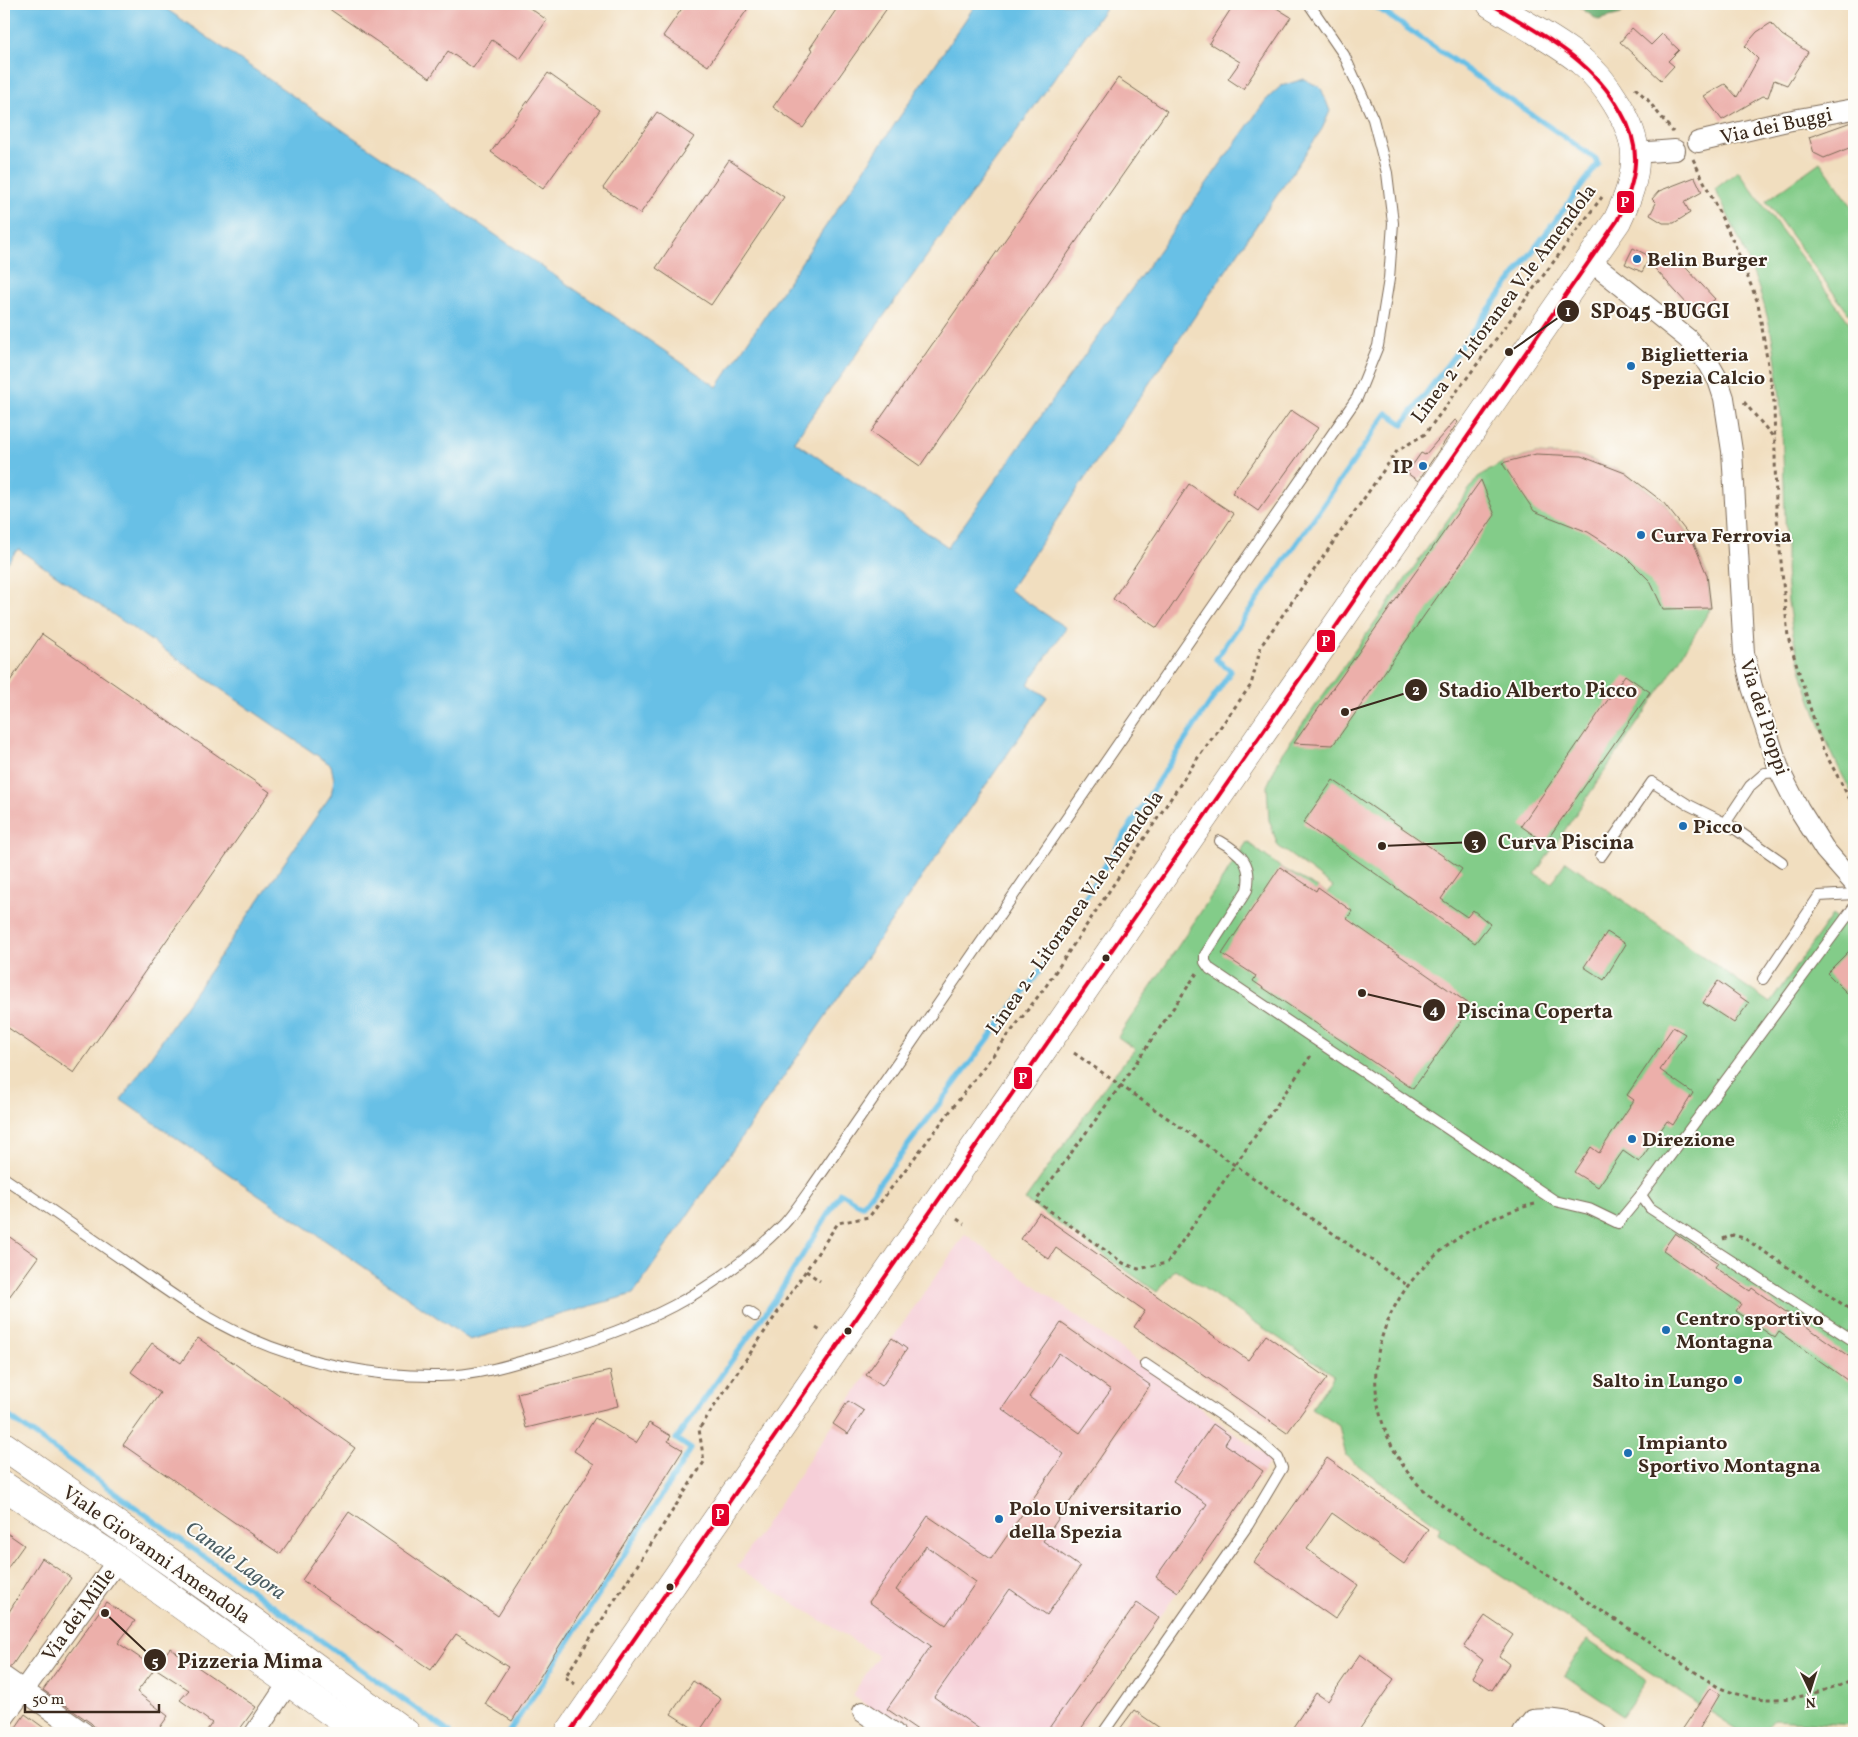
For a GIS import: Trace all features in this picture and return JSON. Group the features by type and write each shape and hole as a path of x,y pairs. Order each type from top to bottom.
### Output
{"main road":[{"path":"569,1733 1588,259 1617,221 1626,202 1634,175 1635,153 1620,111 1606,86 1581,61 1491,4"},
{"name":"Viale Giovanni Amendola","path":"4,1446 213,1592 406,1733"},
{"name":"Viale Giovanni Amendola","path":"4,1486 118,1560 360,1733"}],"street":[{"name":"Via dei Buggi","path":"1698,142 1787,121 1854,109"},
{"path":"1635,153 1676,150"},
{"name":"Via dei Pioppi","path":"1588,259 1688,339 1709,364 1721,390 1732,451 1744,654 1752,687 1780,772 1799,809 1825,850 1854,883"},
{"name":"Via dei Mille","path":"4,1718 118,1560"},
{"path":"4,1677 84,1733"},
{"path":"255,1733 289,1682"},
{"path":"863,1712 894,1733"},
{"path":"1523,1733 1533,1720 1546,1718 1579,1724 1597,1733"}],"lane":[{"path":"4,1178 220,1325 249,1338 308,1358 354,1370 393,1375 443,1376 498,1369 622,1331 669,1310 708,1286 785,1223 812,1187 1357,398 1378,346 1389,279 1393,223 1387,173 1373,118 1344,56 1309,4"},
{"path":"1724,825 1750,786 1765,773 1780,772"},
{"path":"1601,856 1652,782 1724,825 1730,826 1782,862"},
{"path":"1220,841 1240,853 1250,878 1247,890 1208,949 1205,962 1216,973 1555,1201 1589,1208 1618,1223 1641,1195 1854,907"},
{"path":"1763,979 1819,896 1854,894"},
{"path":"1641,1195 1650,1208 1854,1341"},
{"path":"1103,1733 1248,1525 1282,1468 1278,1458 1256,1439 1145,1364"}],"path":[{"name":"Linea 2 - Litoranea V.le Amendola","path":"575,1684 565,1677 704,1462 699,1429 838,1223 869,1217 1046,986 1197,760 1250,685 1261,646 1397,451 1425,434 1606,192"},
{"path":"1721,390 1744,402 1775,438"},
{"path":"1205,962 1121,1086 1036,1201 1123,1263 1138,1269 1167,1263 1234,1164 1320,1043"},
{"path":"1074,1053 1407,1285"},
{"path":"1555,1201 1512,1211 1472,1228 1437,1253 1407,1285 1390,1314 1380,1346 1377,1380 1381,1413 1392,1445 1409,1474 1432,1499 1694,1674 1741,1697 1781,1700 1821,1693 1854,1679"},
{"path":"957,1219 964,1224"},
{"path":"1708,1246 1733,1235 1744,1238 1854,1312"},
{"path":"806,1271 820,1281"}],"shaded area":[{"name":"Polo Universitario della Spezia","path":"965,1234 1271,1460 1078,1733 905,1733 852,1695 878,1656 737,1567 833,1424"}],"green space":[{"path":"1575,4 1629,4 1621,14 1598,20"},
{"path":"1820,162 1854,209 1854,310 1849,314 1766,201"},
{"path":"1738,171 1854,329 1854,797 1821,727 1804,678 1792,627 1787,586 1781,420 1774,348 1758,286 1734,227 1715,189"},
{"path":"1536,454 1581,456 1625,473 1663,502 1692,539 1707,575 1711,608 1666,681 1535,874 1552,883 1566,861 1770,1003 1832,915 1850,929 1854,926 1854,1725 1773,1720 1764,1733 1743,1733 1438,1534 1440,1527 1346,1456 1339,1426 1312,1408 1334,1375 1175,1269 1157,1292 1025,1200 1111,1078 1135,1049 1118,1037 1247,842 1280,867 1327,893 1333,887 1278,846 1269,820 1267,786 1282,753 1478,477 1502,463"},
{"path":"1587,1640 1647,1680 1623,1715 1564,1675"}],"water":[{"path":"4,4 159,4 717,387 976,4 1108,4 794,441 948,547 1266,100 1281,86 1304,79 1321,88 1330,111 1322,129 1009,590 1066,628 1028,684 1047,697 633,1294 470,1340 121,1100 331,795 334,780 331,765 18,549 4,567"}],"building":[{"path":"322,4 524,4 547,20 520,59 492,40 473,68 448,51 430,78"},
{"path":"685,4 751,4 708,66 663,36"},
{"path":"840,4 890,4 803,128 773,107 813,50 810,48"},
{"path":"1234,4 1270,4 1291,17 1243,89 1228,79 1240,62 1209,43"},
{"path":"1771,23 1782,35 1808,52 1787,85 1774,80 1768,97 1763,96 1722,120 1704,96 1725,84 1737,97 1758,59 1745,46 1757,32"},
{"path":"1632,28 1651,45 1662,34 1679,50 1668,61 1674,66 1661,80 1620,42"},
{"path":"548,73 600,110 543,189 491,152"},
{"path":"1118,78 1167,111 920,466 871,432"},
{"path":"657,112 694,137 640,214 603,188"},
{"path":"1854,121 1854,146 1824,158 1814,153 1809,137"},
{"path":"729,160 784,197 711,305 656,268"},
{"path":"1695,177 1702,192 1684,202 1690,213 1674,223 1663,223 1650,215 1656,203 1652,199 1659,191"},
{"path":"1633,248 1666,264 1675,256 1715,299 1697,315 1648,261 1642,272 1625,264"},
{"path":"1291,410 1318,428 1258,511 1232,493"},
{"path":"1455,420 1458,422 1418,481 1407,473 1421,453 1425,455"},
{"name":"Curva Ferrovia","path":"1536,454 1581,456 1625,473 1663,502 1692,539 1707,575 1711,608 1663,609 1650,581 1624,555 1588,532 1534,511 1502,463"},
{"path":"1481,480 1495,515 1333,745 1294,743"},
{"path":"1189,484 1234,514 1157,628 1113,599"},
{"path":"42,634 270,792 74,1073 4,1025 4,690"},
{"path":"1625,675 1650,692 1545,843 1521,826"},
{"path":"1333,780 1462,869 1441,899 1467,917 1473,910 1490,924 1475,943 1303,823"},
{"path":"1280,867 1316,891 1318,887 1352,911 1347,919 1472,1006 1413,1089 1253,981 1256,976 1222,954"},
{"path":"1607,932 1626,944 1604,980 1584,967"},
{"path":"1854,946 1854,1000 1827,973"},
{"path":"1718,981 1749,1003 1734,1023 1703,1003"},
{"path":"1673,1027 1685,1034 1660,1070 1693,1093 1673,1125 1667,1121 1639,1162 1623,1151 1598,1187 1574,1172 1591,1147 1599,1153 1634,1100 1627,1095"},
{"path":"1039,1213 1248,1360 1266,1335 1327,1378 1287,1433 1134,1327 1145,1311 1056,1248 1049,1259 1021,1239"},
{"path":"4,1233 38,1257 4,1304"},
{"path":"1675,1233 1718,1263 1715,1267 1750,1291 1752,1288 1854,1360 1854,1385 1779,1332 1775,1338 1736,1311 1741,1304 1663,1250"},
{"path":"1061,1323 1150,1385 1043,1541 1080,1567 1047,1615 1010,1589 934,1697 985,1733 922,1733 887,1709 931,1646 869,1602 928,1516 991,1559 1064,1454 1002,1409","holes":["1059,1353 1111,1390 1080,1433 1029,1397","926,1546 976,1582 946,1625 896,1590"]},
{"path":"198,1338 355,1448 280,1554 123,1445 160,1393 131,1372 152,1343 181,1363"},
{"path":"892,1338 907,1349 882,1386 866,1375"},
{"path":"610,1371 618,1406 526,1428 517,1393"},
{"path":"848,1401 864,1411 848,1434 833,1424"},
{"path":"595,1418 636,1443 649,1423 671,1436 668,1441 683,1450 512,1721 485,1704 508,1667 456,1634 431,1670 302,1580 349,1512 498,1616 594,1464 574,1451"},
{"path":"1213,1424 1230,1436 1225,1444 1263,1471 1178,1592 1156,1577 1207,1504 1173,1481"},
{"path":"1327,1458 1428,1529 1404,1564 1332,1513 1307,1549 1358,1585 1335,1619 1254,1562"},
{"path":"4,1531 24,1545 4,1573"},
{"path":"42,1558 71,1578 11,1667 4,1665 4,1620"},
{"path":"106,1602 135,1621 118,1643 155,1668 137,1692 168,1716 156,1733 100,1733 91,1723 43,1690"},
{"path":"1137,1603 1159,1618 1078,1733 1057,1733 1049,1728"},
{"path":"1485,1616 1513,1635 1499,1656 1509,1664 1492,1690 1472,1677 1483,1660 1464,1646"},
{"path":"170,1648 256,1707 237,1733 205,1733 212,1723 180,1700 189,1690 155,1668"},
{"path":"1360,1654 1394,1679 1357,1733 1289,1733 1316,1693 1328,1701"},
{"path":"693,1681 721,1699 699,1732 671,1714"},
{"path":"1710,1688 1720,1694 1697,1733 1680,1733"},
{"path":"1134,1710 1167,1733 1117,1733"},
{"path":"25,1714 51,1733 12,1733"}],"waterway":[{"path":"508,1733 543,1682 691,1449 676,1439 776,1298 841,1193 862,1206 1039,972 1160,778 1231,671 1216,659 1387,413 1403,424 1598,164 1596,159 1372,4"},
{"name":"Canale Lagora","path":"4,1413 450,1733"}],"transit line":[{"name":"P","path":"569,1733 1617,221 1629,193 1635,163 1632,136 1621,112 1609,93 1580,62 1546,37 1491,4"}],"place":[{"name":"Belin Burger","path":"1637,259"},
{"name":"SP045 -BUGGI","path":"1509,352"},
{"name":"Biglietteria Spezia Calcio","path":"1631,366"},
{"name":"IP","path":"1423,466"},
{"name":"Curva Ferrovia","path":"1641,535"},
{"name":"Stadio Alberto Picco","path":"1345,712"},
{"name":"Picco","path":"1683,826"},
{"name":"Curva Piscina","path":"1382,846"},
{"name":"Piscina Coperta","path":"1362,993"},
{"name":"Direzione","path":"1632,1139"},
{"name":"Centro sportivo Montagna","path":"1666,1330"},
{"name":"Salto in Lungo","path":"1738,1380"},
{"name":"Impianto Sportivo Montagna","path":"1628,1453"},
{"name":"Polo Universitario della Spezia","path":"999,1519"},
{"name":"Pizzeria Mima","path":"105,1613"}]}
